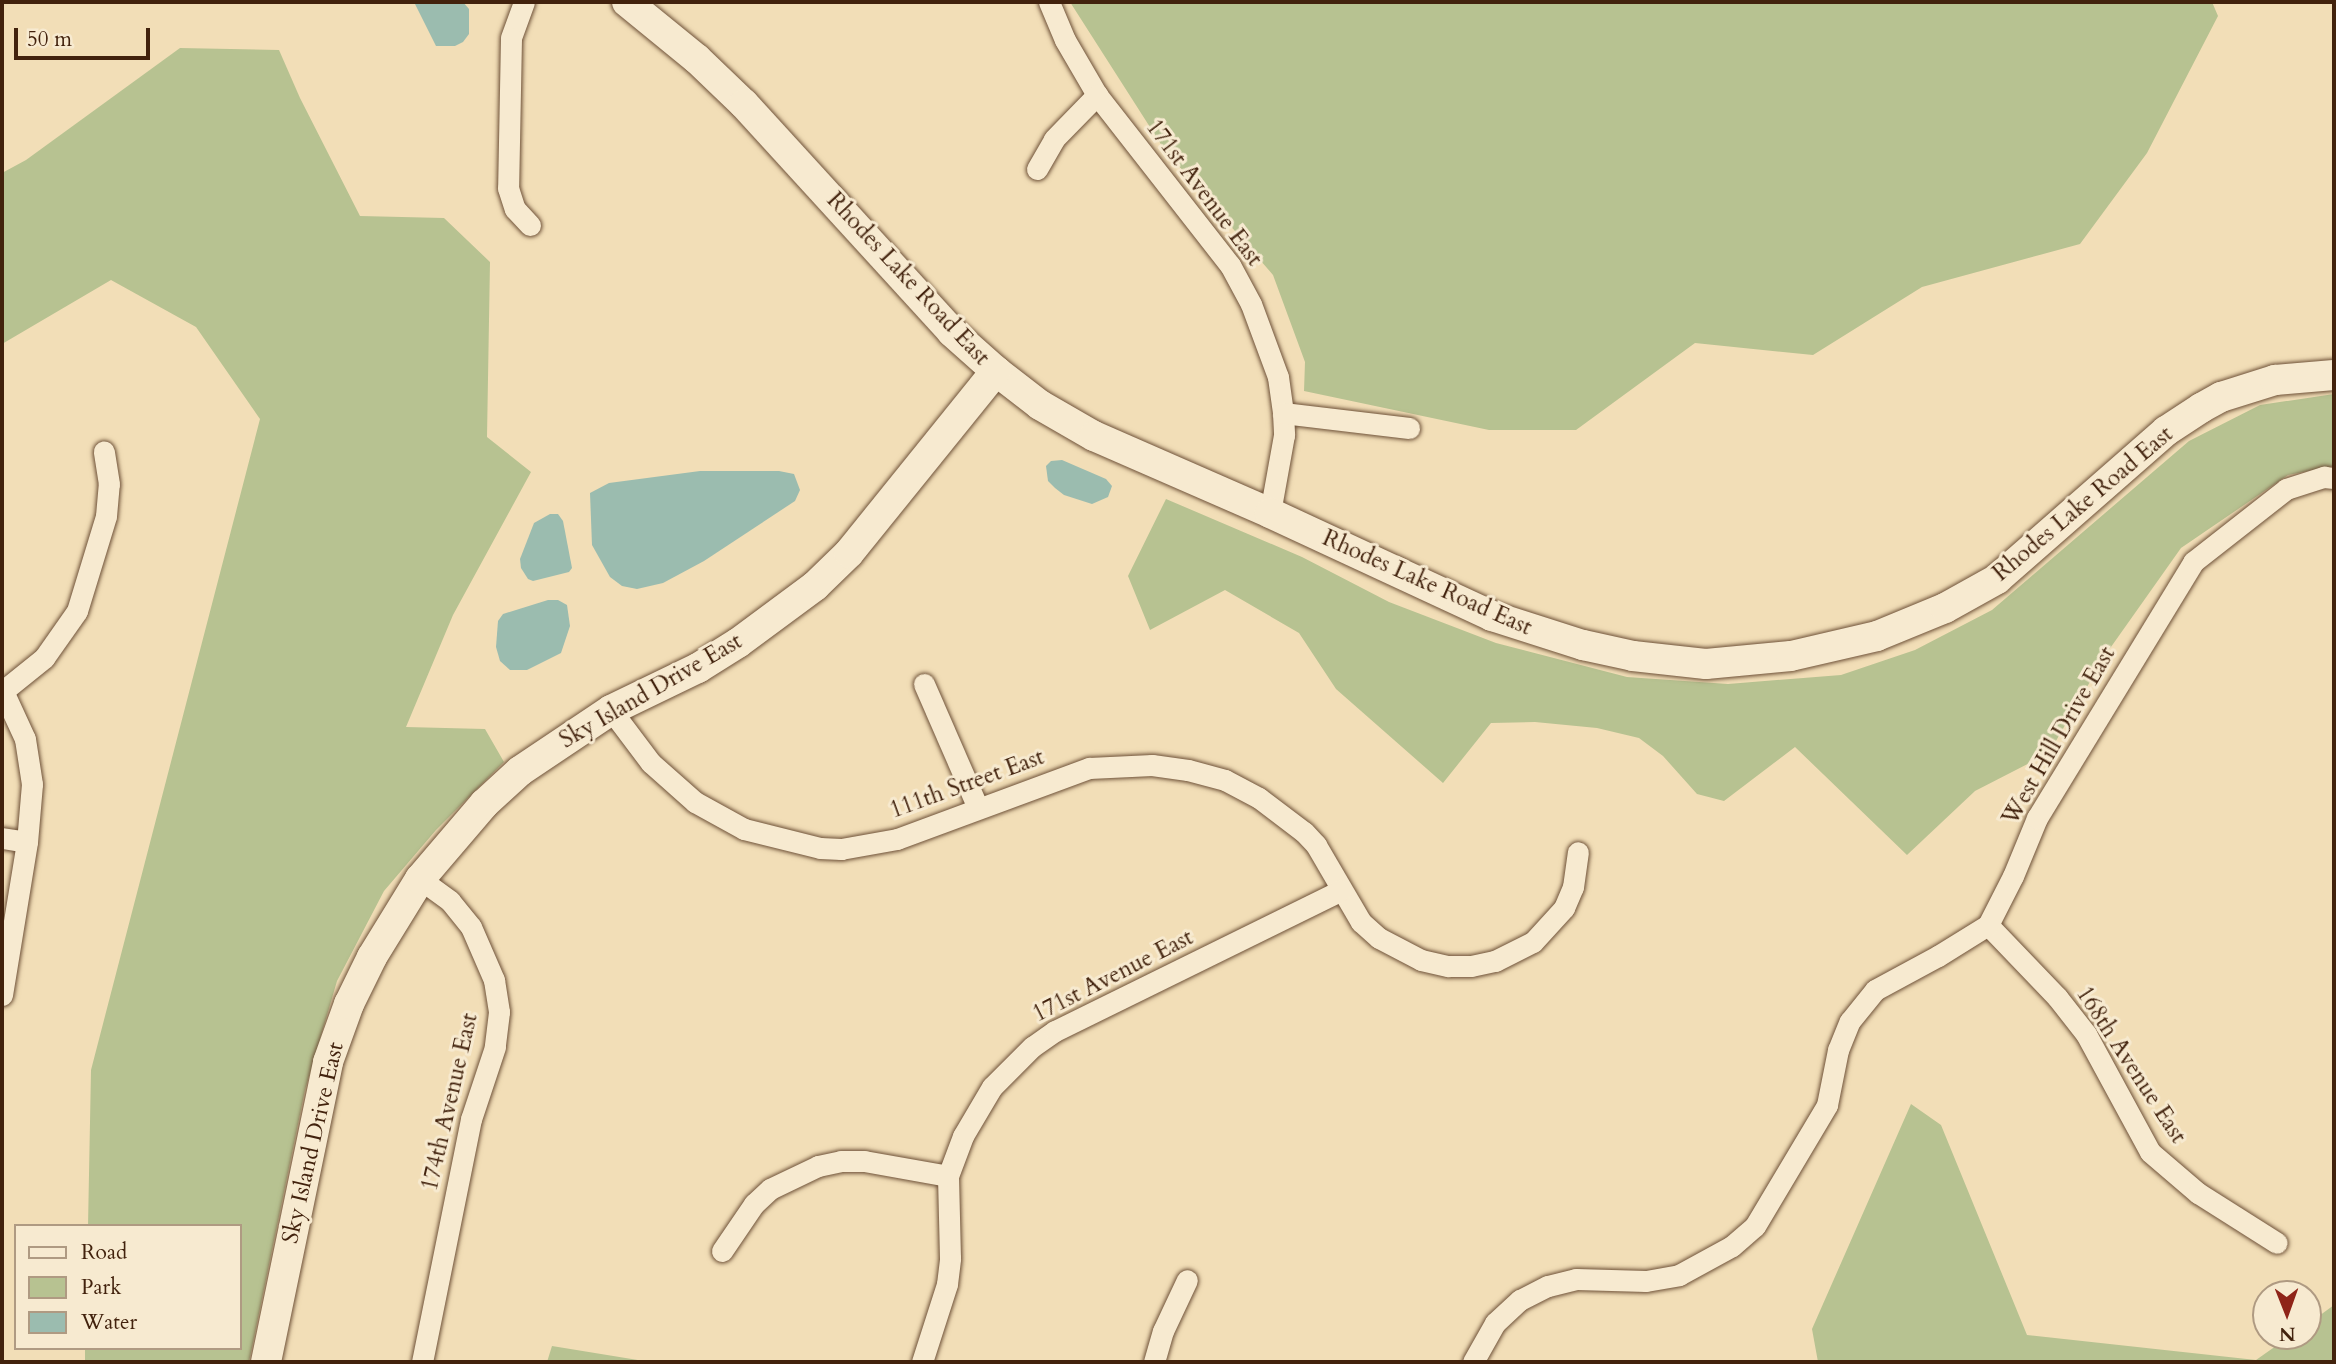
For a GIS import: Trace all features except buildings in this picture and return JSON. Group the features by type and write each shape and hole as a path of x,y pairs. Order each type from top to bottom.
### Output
{"street":[{"path":"524,2 511,38 508,188 515,209 530,225"},
{"name":"Rhodes Lake Road East","path":"626,2 696,59 744,104 952,332 996,372 1040,405 1094,436 1270,513 1492,616 1552,637 1633,656 1706,664 1791,656 1877,636 1972,594 1997,579 2166,431 2221,397 2275,380 2334,375"},
{"name":"171st Avenue East","path":"1049,2 1065,40 1097,94 1230,265 1267,341 1278,377 1283,413 1278,477 1270,513"},
{"path":"1037,169 1054,139 1097,94"},
{"name":"Sky Island Drive East","path":"266,1362 328,1062 349,1004 372,957 420,880 484,804 520,771 611,710 728,649 815,586 849,553 996,372"},
{"path":"1283,413 1409,428"},
{"path":"2,995 27,842 30,764 25,739 2,690 44,658 77,611 106,516 109,484 104,451"},
{"name":"West Hill Drive East","path":"1988,925 2013,876 2037,818 2193,562 2286,489 2325,477 2334,478"},
{"path":"924,684 978,808"},
{"name":"111th Street East","path":"611,710 650,763 687,796 719,817 773,839 820,848 865,845 897,839 1089,768 1152,765 1188,770 1225,780 1284,815 1316,845 1340,891 1361,922 1399,951 1448,966 1471,966 1514,953 1548,929 1564,908 1573,887 1578,852"},
{"path":"2,838 27,842"},
{"name":"174th Avenue East","path":"420,880 450,901 471,927 494,980 499,1012 495,1046 471,1119 422,1362"},
{"name":"171st Avenue East","path":"922,1362 947,1284 950,1258 948,1176 963,1136 992,1087 1032,1047 1055,1031 1340,891"},
{"path":"1473,1362 1495,1323 1520,1300 1548,1286 1576,1279 1646,1280 1679,1275 1732,1246 1755,1226 1827,1105 1838,1050 1850,1021 1875,990 1938,957 1988,925"},
{"name":"168th Avenue East","path":"1988,925 2057,997 2086,1034 2150,1152 2198,1193 2277,1243"},
{"path":"722,1251 754,1204 769,1189 793,1175 841,1161 864,1161 948,1176"},
{"path":"1154,1362 1163,1331 1187,1280"}],"green space":[{"path":"1070,2 2212,2 2218,16 2147,153 2080,244 1922,287 1813,355 1695,343 1576,430 1489,430 1304,391 1305,362 1273,275 1164,149"},
{"path":"180,48 279,50 300,98 360,216 444,218 490,262 487,437 531,472 453,615 406,727 485,729 504,762 436,830 384,891 337,981 305,1090 249,1362 85,1362 85,1350 242,1350 242,1224 88,1224 91,1070 260,419 196,327 111,280 2,344 2,173 26,160"},
{"path":"2334,394 2334,466 2288,475 2181,548 2106,654 2049,753 1975,791 1907,855 1795,747 1724,801 1697,794 1663,756 1639,738 1597,728 1535,722 1491,723 1443,783 1336,689 1299,633 1225,590 1150,630 1128,576 1166,499 1302,557 1389,602 1496,643 1627,677 1728,684 1841,675 1915,650 1992,610 2189,441 2260,405"},
{"path":"1911,1104 1941,1125 2027,1335 2256,1360 2270,1350 2322,1350 2322,1314 2334,1305 2334,1362 1818,1362 1812,1329"},
{"path":"552,1346 650,1362 547,1362"}],"water":[{"path":"414,2 463,2 469,9 469,34 463,42 455,46 436,46"},
{"path":"1062,460 1106,479 1112,486 1108,497 1092,504 1064,495 1055,488 1048,481 1046,466 1051,461"},
{"path":"700,471 779,471 794,474 800,490 795,501 704,561 663,583 637,589 622,586 610,577 592,545 590,493 609,483"},
{"path":"550,514 558,514 563,521 572,568 569,572 533,581 528,579 521,568 520,559 534,523"},
{"path":"548,600 558,600 567,605 570,626 561,653 527,670 510,670 500,661 496,647 498,621 503,614"}]}
